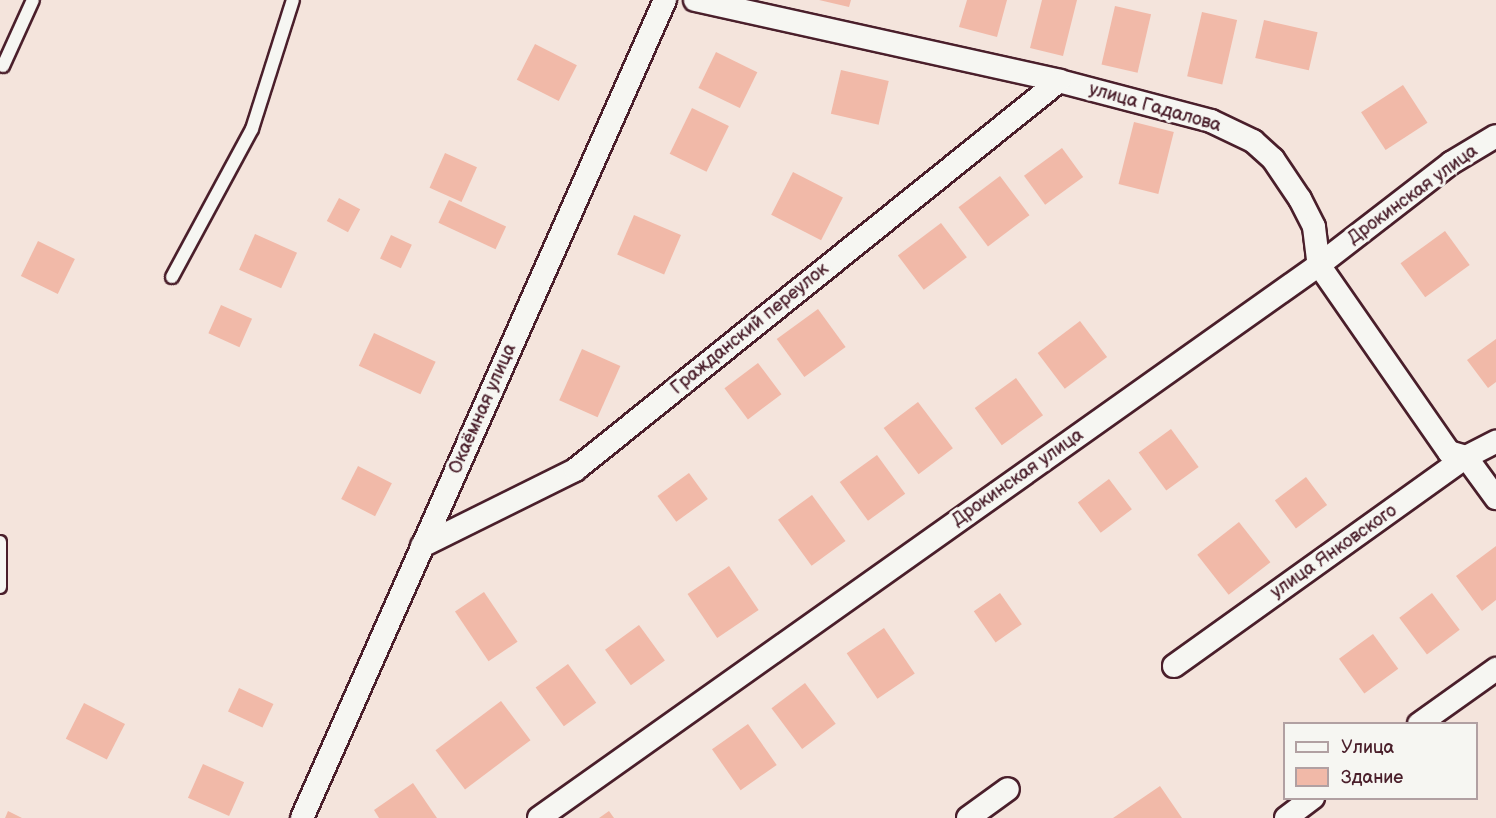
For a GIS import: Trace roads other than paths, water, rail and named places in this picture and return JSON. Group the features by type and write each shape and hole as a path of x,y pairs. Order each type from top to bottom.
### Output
{"street":[{"name":"Окаёмная улица","path":"302,818 665,0"},
{"name":"улица Гадалова","path":"695,0 1059,81 1210,121 1253,141 1273,159 1300,199 1314,227 1319,265 1449,452 1466,457 1496,498"},
{"name":"Гражданский переулок","path":"422,546 575,470 1059,81"},
{"name":"Дрокинская улица","path":"539,818 1319,265 1451,163 1496,136"},
{"name":"улица Янковского","path":"1174,666 1466,457 1496,442"},
{"path":"1420,722 1496,669"},
{"path":"968,818 1008,789"},
{"path":"1286,818 1310,800"}],"lane":[{"path":"3,66 33,0"},
{"path":"172,277 252,129 293,0"},
{"path":"0,542 0,586"}]}
